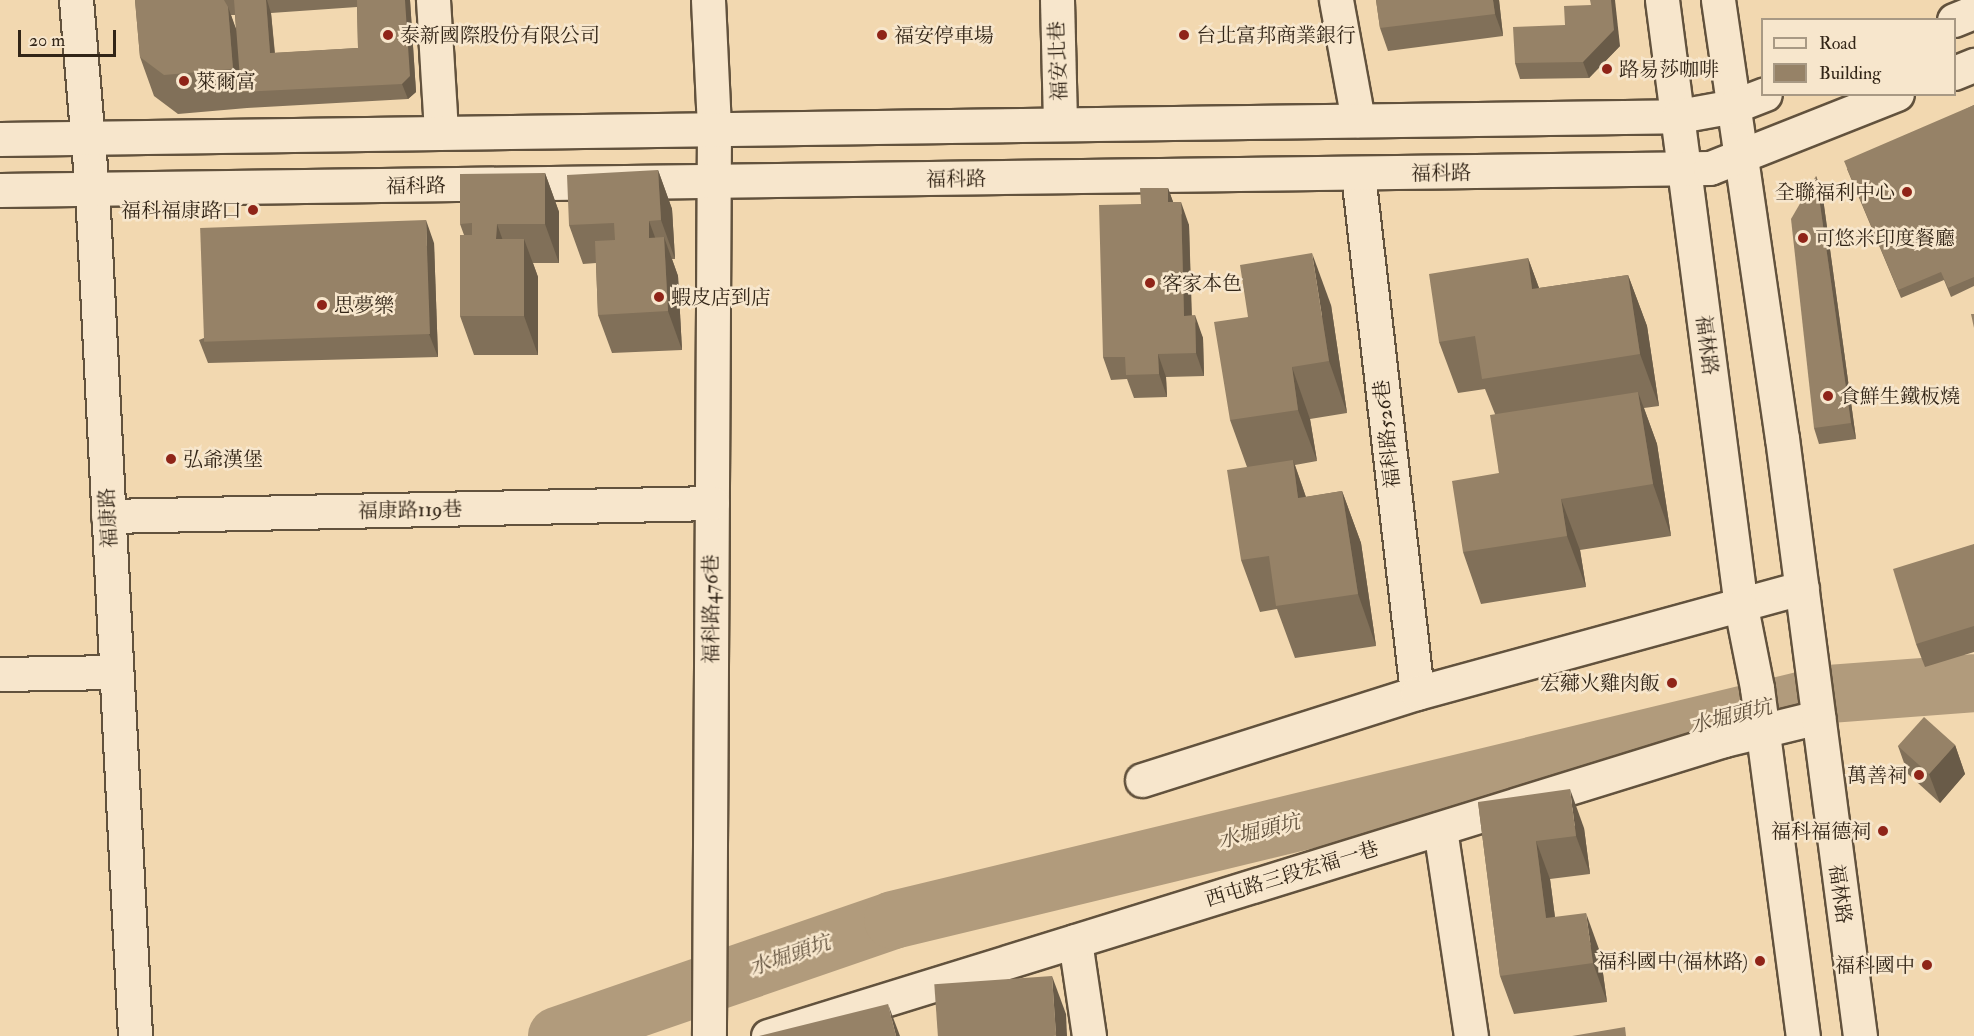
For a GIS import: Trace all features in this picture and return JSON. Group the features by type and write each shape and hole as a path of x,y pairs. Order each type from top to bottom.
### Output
{"street":[{"name":"福康路","path":"76,0 92,190 135,1036"},
{"path":"433,0 441,131"},
{"name":"福科路476巷","path":"708,0 714,129 709,1036"},
{"name":"福安北巷","path":"1057,0 1060,122"},
{"path":"1336,0 1358,120"},
{"name":"福林路","path":"1662,0 1741,607 1763,731"},
{"path":"1142,780 1417,693 1741,607 1802,588 1743,156 1718,0"},
{"path":"1956,19 1974,12"},
{"path":"1956,72 1974,65"},
{"path":"0,139 1060,122 1678,116 1734,106 1761,96"},
{"name":"福科路","path":"0,190 1710,168 1892,96"},
{"name":"福科路526巷","path":"1358,174 1417,693"},
{"name":"福康路119巷","path":"108,516 712,503"},
{"name":"福林路","path":"1802,588 1860,1036"},
{"path":"0,674 116,672"},
{"name":"西屯路三段宏福一巷","path":"768,1036 1440,828 1763,731 1818,717"},
{"path":"1763,731 1803,1036"},
{"path":"1440,828 1472,1036"},
{"path":"1075,941 1089,1036"}],"building":[{"path":"135,0 224,0 228,7 233,69 164,75 140,57"},
{"path":"234,0 266,0 270,53 358,48 357,0 405,0 410,76 402,84 241,92"},
{"path":"1376,0 1493,0 1495,14 1380,28"},
{"path":"1590,0 1611,0 1614,30 1583,62 1515,63 1513,27 1565,25 1564,6 1591,5"},
{"path":"1974,105 1974,277 1948,288 1941,272 1898,290 1844,161"},
{"path":"658,170 661,220 649,221 649,238 664,237 668,311 598,315 595,241 615,240 614,223 569,225 567,175"},
{"path":"545,173 545,224 497,224 496,239 524,239 524,316 460,316 460,235 472,235 472,223 460,224 460,174"},
{"path":"1816,176 1851,423 1814,428 1791,219"},
{"name":"客家本色","path":"1140,188 1168,188 1168,202 1181,202 1184,316 1195,315 1196,353 1158,354 1159,374 1126,375 1125,357 1103,357 1099,205 1141,204"},
{"name":"思夢樂","path":"426,220 430,334 204,342 200,228"},
{"path":"1312,253 1329,361 1292,367 1298,410 1230,420 1214,322 1248,317 1240,265"},
{"path":"1528,258 1532,289 1628,275 1640,354 1482,379 1475,336 1439,342 1429,274"},
{"path":"1638,392 1653,484 1561,499 1567,536 1463,552 1452,481 1499,473 1490,415"},
{"path":"1293,460 1298,498 1342,491 1358,594 1276,606 1269,556 1241,560 1227,470"},
{"path":"1974,544 1974,626 1916,644 1893,569"},
{"path":"1924,717 1955,745 1929,774 1898,746"},
{"path":"1570,789 1576,836 1536,841 1546,918 1586,913 1593,963 1500,976 1478,802"},
{"path":"1052,976 1056,1036 938,1036 934,984"},
{"path":"888,1004 896,1036 759,1036"},
{"path":"1625,1027 1626,1036 1572,1036"}],"waterway":[{"name":"水堀頭坑","path":"557,1036 893,920 1829,694 1974,683"}],"place":[{"name":"泰新國際股份有限公司","path":"388,35"},
{"name":"福安停車場","path":"882,35"},
{"name":"台北富邦商業銀行","path":"1184,35"},
{"name":"路易莎咖啡","path":"1607,69"},
{"name":"萊爾富","path":"184,81"},
{"name":"全聯福利中心","path":"1907,192"},
{"name":"福科福康路口","path":"253,210"},
{"name":"可悠米印度餐廳","path":"1803,238"},
{"name":"客家本色","path":"1150,283"},
{"name":"蝦皮店到店","path":"659,297"},
{"name":"思夢樂","path":"322,305"},
{"name":"食鮮生鐵板燒","path":"1828,396"},
{"name":"弘爺漢堡","path":"171,459"},
{"name":"宏薌火雞肉飯","path":"1672,683"},
{"name":"萬善祠","path":"1919,775"},
{"name":"福科福德祠","path":"1883,831"},
{"name":"福科國中(福林路)","path":"1760,961"},
{"name":"福科國中","path":"1927,965"}]}
